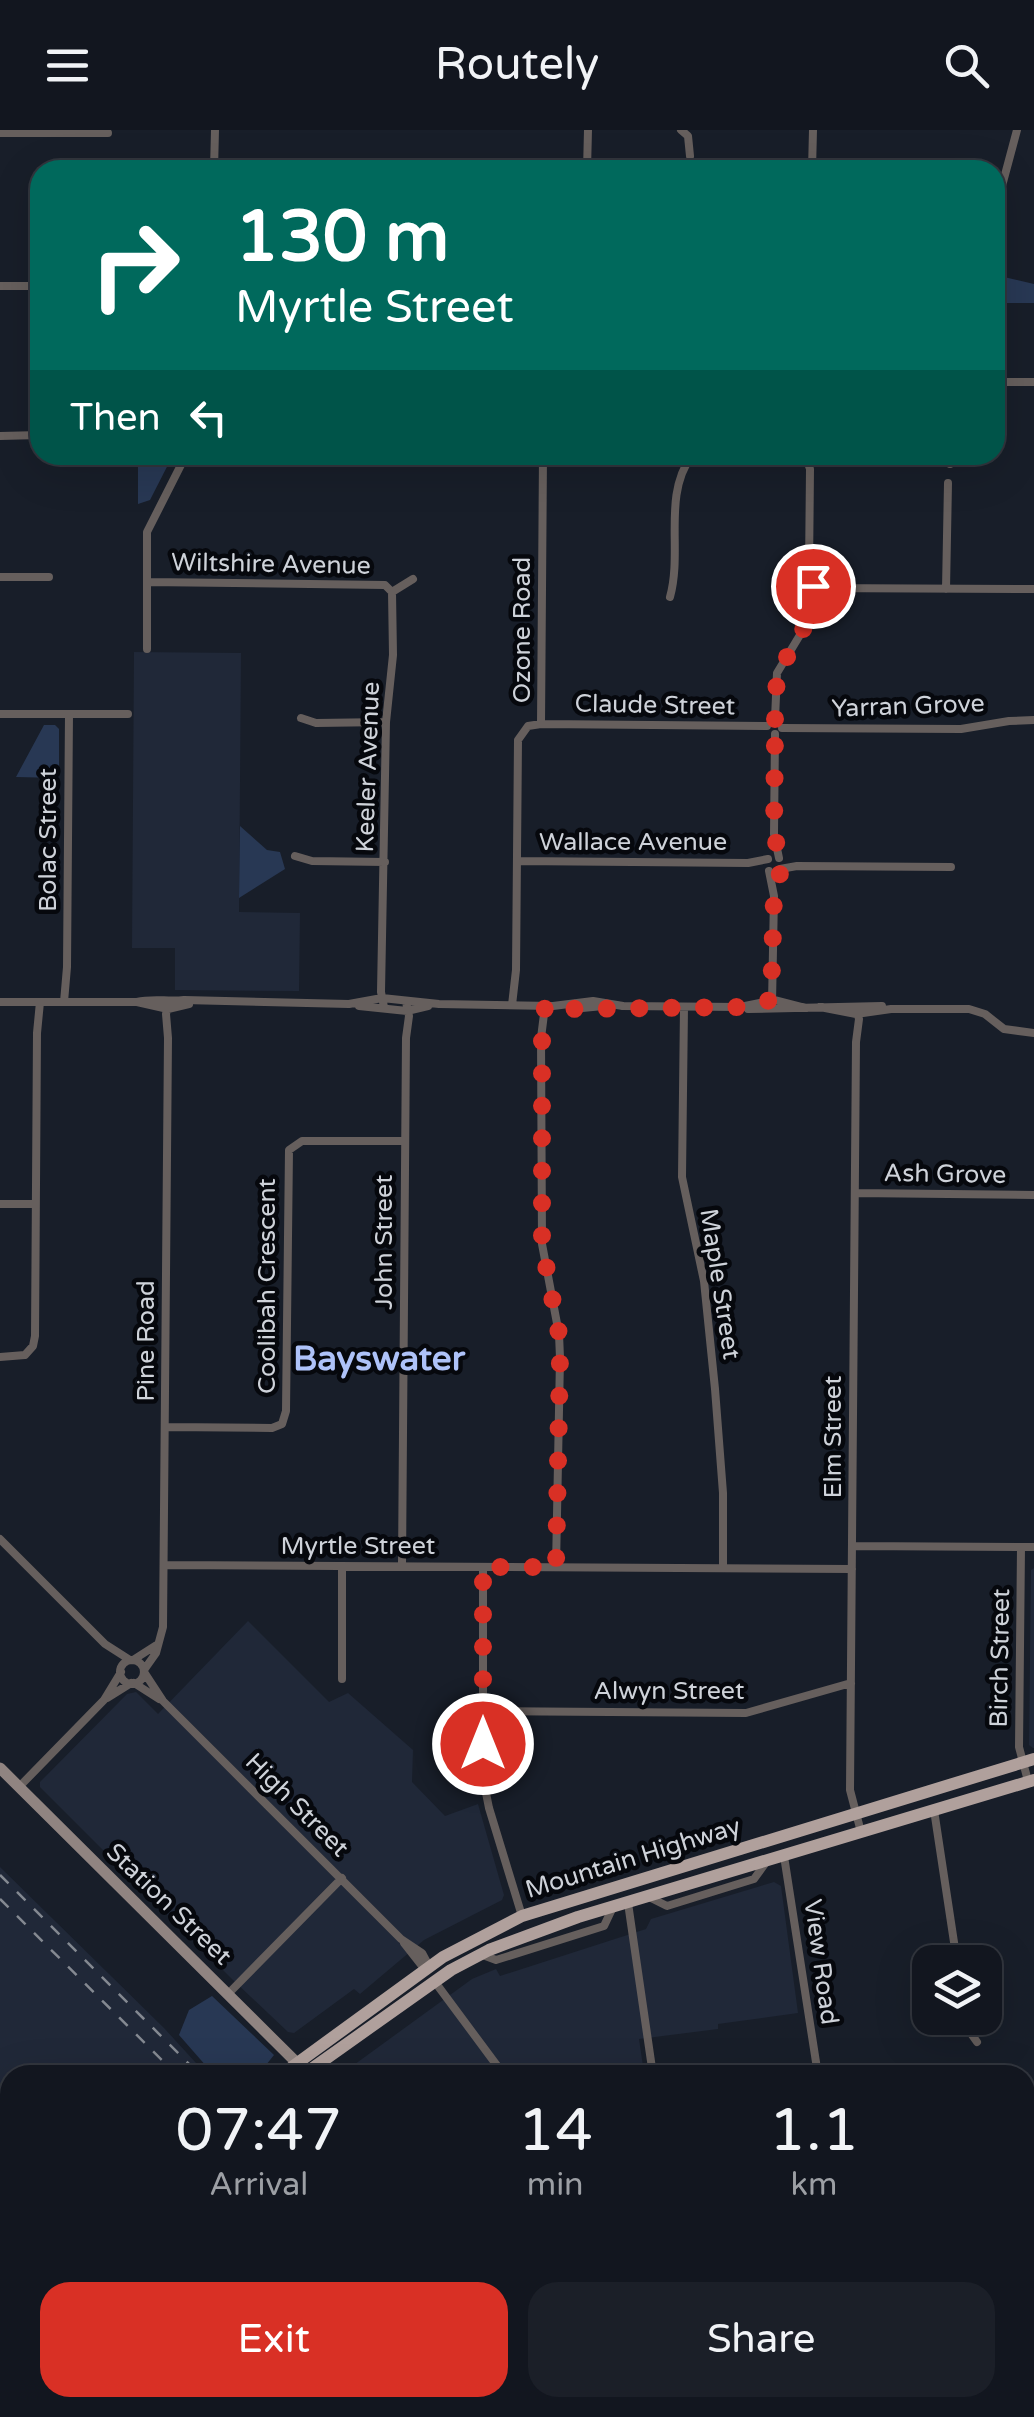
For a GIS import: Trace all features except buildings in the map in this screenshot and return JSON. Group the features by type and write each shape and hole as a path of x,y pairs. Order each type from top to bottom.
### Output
{"main road":[{"name":"Mountain Highway","path":"308,2065 427,1968 476,1937 522,1916 1028,1761"},
{"name":"Station Street","path":"0,1768 297,2065"},
{"name":"Mountain Highway","path":"310,2065 480,1954 527,1934 1031,1780"}],"street":[{"path":"214,160 215,130"},
{"path":"588,130 588,160"},
{"path":"681,130 688,136 690,156"},
{"path":"812,160 813,130"},
{"path":"1005,175 1017,130"},
{"path":"0,133 108,133"},
{"path":"0,286 30,286"},
{"path":"1005,382 1034,382"},
{"path":"0,436 30,435"},
{"path":"146,649 147,532 181,465"},
{"name":"Ozone Road","path":"515,1005 518,740 528,726 542,724 543,465"},
{"path":"670,597 675,578 677,485 687,465"},
{"path":"773,1003 774,834 780,722 771,723 777,674 803,630 813,588 808,570 808,465"},
{"path":"946,589 948,482"},
{"path":"0,577 50,577"},
{"path":"392,592 413,579"},
{"name":"Wiltshire Avenue","path":"147,582 384,585 392,592"},
{"path":"813,588 1034,590"},
{"name":"Keeler Avenue","path":"384,1001 386,722 393,655 392,592"},
{"path":"0,714 128,714"},
{"name":"Bolac Street","path":"67,1002 69,714"},
{"path":"301,718 316,723 386,722"},
{"name":"Yarran Grove","path":"778,731 962,730 1009,720 1034,720"},
{"name":"Claude Street","path":"542,724 771,723"},
{"path":"295,856 312,862 385,862"},
{"name":"Wallace Avenue","path":"517,861 774,864"},
{"path":"774,864 951,867"},
{"path":"0,1000 151,999 168,1006 184,1000 349,1004 384,1001 406,1008 440,1004 756,1010 773,1003 790,1010 840,1005 856,1012 875,1005 891,1009 969,1009 986,1014 1004,1029 1034,1033"},
{"path":"0,1357 20,1357 34,1346 37,1033 33,1002"},
{"name":"Pine Road","path":"144,1671 164,1627 168,1006"},
{"path":"545,1006 542,1244 560,1358 556,1567"},
{"name":"Maple Street","path":"684,1007 682,1177 704,1281 724,1493 723,1568"},
{"name":"John Street","path":"402,1566 406,1008"},
{"name":"Elm Street","path":"856,1012 850,1790 860,1832"},
{"name":"Coolibah Crescent","path":"166,1427 272,1428 282,1424 286,1411 288,1150 302,1140 405,1141"},
{"name":"Ash Grove","path":"855,1193 1034,1195"},
{"path":"0,1204 35,1204"},
{"path":"0,1538 105,1644 124,1680 133,1684"},
{"path":"852,1546 1034,1547"},
{"name":"Birch Street","path":"1021,1547 1019,1747 1028,1761 1031,1780"},
{"name":"Myrtle Street","path":"164,1565 852,1569"},
{"path":"342,1566 342,1679"},
{"path":"483,1567 485,1792 522,1916"},
{"path":"104,1700 133,1684 144,1671 140,1663 105,1644"},
{"path":"18,1787 104,1700 121,1671 158,1644"},
{"name":"High Street","path":"144,1671 163,1701 402,1938 496,2065"},
{"name":"Alwyn Street","path":"483,1711 746,1713 851,1683"},
{"name":"High Street","path":"133,1684 163,1701"},
{"path":"934,1810 954,1945"},
{"name":"View Road","path":"784,1856 816,2065"},
{"path":"228,1994 342,1878"},
{"path":"628,1903 652,2065"},
{"path":"973,2035 977,2042"}],"shaded area":[{"path":"1005,277 1034,284 1034,303 1005,303"},
{"path":"138,465 168,465 150,500 138,504"},
{"path":"134,652 241,653 239,912 300,913 299,991 175,990 175,948 132,948"},
{"path":"44,725 59,729 59,778 16,777"},
{"path":"240,826 267,850 280,852 285,869 239,898"},
{"path":"1034,1568 1034,1748 1033,1748 1029,1745"},
{"path":"248,1621 329,1702 348,1693 413,1750 412,1782 445,1816 478,1804 504,1895 502,1900 424,1940 360,1994 354,1989 294,2033 288,2032 233,1980 40,1787 40,1782 127,1694 136,1692 158,1714"},
{"path":"0,1867 198,2065 0,2065"},
{"path":"774,1882 781,1886 798,2013 639,2039 643,2065 354,2065 472,1979 496,1969 500,1976 646,1929 651,1919"},
{"path":"212,1996 274,2055 266,2065 205,2065 179,2035 189,2010"}],"railway":[{"path":"0,1875 190,2065"},
{"path":"0,1899 167,2065"}],"district":[{"name":"Bayswater","path":"379,1359"}],"route":[{"path":"483,1744 483,1567 556,1567 560,1358 542,1244 545,1006 740,1007 771,1000 774,896 782,866 774,834 775,734 782,726 775,719 776,680 781,662 803,630 813,586"}]}
